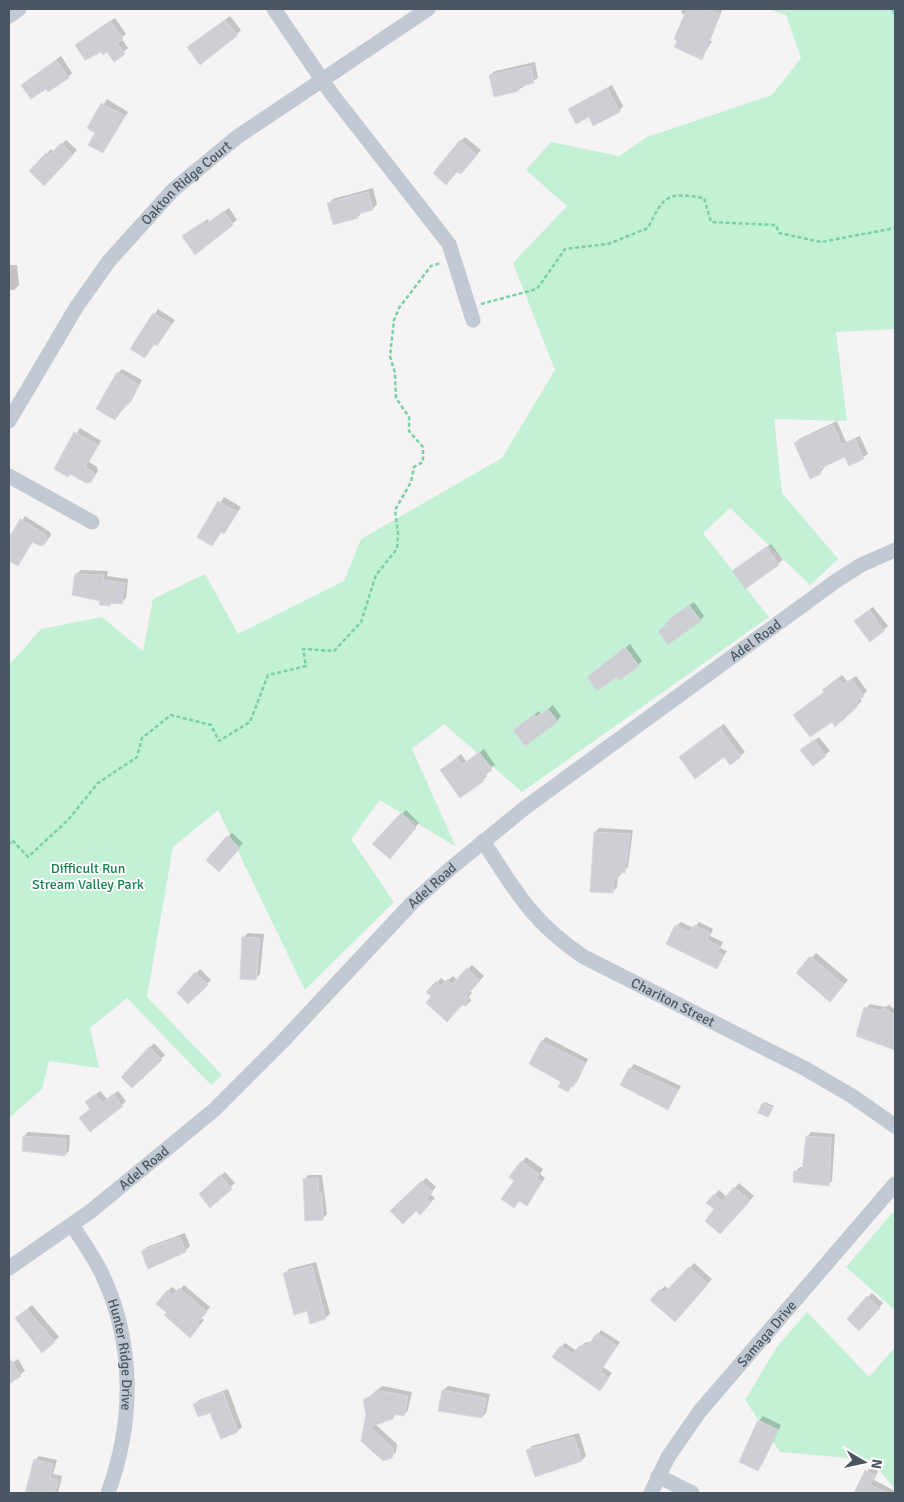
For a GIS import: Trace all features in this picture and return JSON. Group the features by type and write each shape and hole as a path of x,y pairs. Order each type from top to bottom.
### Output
{"street":[{"path":"9,16 19,9"},
{"path":"274,9 322,79 449,244 470,313"},
{"name":"Oakton Ridge Court","path":"9,421 15,394 109,261 145,219 205,162 237,137 428,9"},
{"path":"9,476 92,522"},
{"name":"Adel Road","path":"9,1268 72,1225 111,1195 214,1110 280,1044 412,904 483,841 526,807 836,581 861,565 895,550"},
{"name":"Chariton Street","path":"483,841 516,894 542,925 562,942 584,957 804,1068 852,1096 895,1126"},
{"name":"Samaga Drive","path":"651,1493 658,1476 678,1442 700,1411 895,1184"},
{"name":"Hunter Ridge Drive","path":"72,1225 101,1272 111,1295 126,1358 128,1412 122,1444 108,1493"},
{"path":"658,1476 692,1493"}],"path":[{"path":"470,313 537,289 565,249 608,244 648,228 660,203 678,194 704,198 711,222 776,225 779,233 821,242 895,228"},
{"path":"9,845 12,840 28,857 68,820 98,784 138,757 142,738 171,715 211,725 219,740 250,722 268,675 306,666 303,649 334,651 361,622 376,575 397,549 398,534 395,510 411,482 414,467 423,462 424,453 423,447 409,431 409,417 396,398 395,373 390,356 394,320 399,308 431,266 454,259"}],"green space":[{"name":"Difficult Run Stream Valley Park","path":"768,9 895,9 895,329 836,332 847,421 774,419 782,493 838,559 810,585 730,508 703,533 769,617 522,792 444,724 412,749 456,847 380,800 351,839 394,902 305,990 218,810 173,847 147,997 222,1075 211,1085 127,998 90,1028 99,1068 49,1061 42,1089 9,1118 9,665 41,629 102,617 143,651 153,599 205,574 238,634 344,581 361,539 502,458 555,370 513,263 567,206 526,170 551,142 619,156 647,137 772,95 801,58 786,15"},
{"path":"895,1210 895,1310 846,1267"},
{"path":"807,1312 869,1377 895,1347 895,1489 871,1460 780,1452 745,1400 777,1347"}],"building":[{"path":"687,9 707,9 719,14 702,60 674,47 677,41 674,39"},
{"path":"225,20 238,35 200,65 187,47"},
{"path":"110,21 123,39 117,43 125,54 114,62 107,52 103,55 101,52 85,60 75,45"},
{"path":"56,60 69,78 48,92 46,89 31,99 21,85"},
{"path":"531,66 534,83 518,87 519,91 494,97 489,75"},
{"path":"607,88 620,112 593,126 589,117 576,124 568,109"},
{"path":"101,103 125,116 103,153 88,145 95,133 87,128"},
{"path":"460,140 477,155 461,174 457,172 446,185 433,173"},
{"path":"61,143 73,155 44,186 29,171 46,153 49,155"},
{"path":"368,192 373,210 357,214 358,218 333,225 327,203"},
{"path":"224,211 233,225 195,255 182,236 203,222 205,225"},
{"path":"153,313 171,324 157,346 154,344 145,358 130,349"},
{"path":"117,372 139,385 128,405 126,404 115,420 96,409"},
{"path":"833,425 842,445 855,439 864,459 849,466 845,457 819,469 821,474 810,479 794,443"},
{"path":"74,432 98,445 85,467 93,472 95,476 91,482 86,483 70,474 68,477 54,469"},
{"path":"218,501 237,512 224,534 221,532 212,546 197,537"},
{"path":"20,519 46,535 47,540 45,544 40,546 32,542 18,566 9,561 9,538"},
{"path":"766,547 779,565 745,589 732,571"},
{"path":"75,574 104,575 103,580 125,583 122,604 99,605 100,601 72,595"},
{"path":"689,605 701,621 668,645 658,631 669,623 668,620"},
{"path":"869,610 884,631 870,642 854,621"},
{"path":"625,647 639,666 619,681 617,677 597,691 587,677"},
{"path":"838,678 843,685 851,679 864,696 856,702 858,706 835,727 832,722 810,737 793,715 824,692 822,690"},
{"path":"548,709 558,722 525,746 513,730 534,714 536,717"},
{"path":"719,727 741,757 730,765 724,757 695,779 679,757"},
{"path":"814,740 826,756 813,766 800,750"},
{"path":"479,752 492,770 481,778 484,781 460,798 440,770 457,758 462,765"},
{"path":"401,813 416,828 390,859 372,844"},
{"path":"594,832 630,834 625,873 618,872 617,879 614,879 613,893 590,892"},
{"path":"227,836 240,848 219,872 206,860"},
{"path":"675,925 690,933 694,925 710,933 707,940 720,947 717,952 724,956 717,969 666,944"},
{"path":"242,937 260,938 256,980 240,979"},
{"path":"810,956 844,985 830,1002 796,973"},
{"path":"467,968 480,981 466,996 469,998 466,1001 467,1006 462,1005 447,1022 426,1003 431,996 426,992 436,981 441,986 448,979 452,984"},
{"path":"195,972 208,985 188,1004 177,993"},
{"path":"864,1007 880,1011 884,1008 895,1015 895,1050 856,1036"},
{"path":"541,1041 585,1063 573,1087 571,1086 568,1092 558,1087 561,1082 529,1064"},
{"path":"149,1047 162,1060 132,1088 121,1077"},
{"path":"629,1068 678,1090 668,1110 620,1085"},
{"path":"95,1094 102,1103 113,1094 123,1106 90,1132 79,1118 90,1109 85,1102"},
{"path":"762,1103 773,1108 768,1117 758,1113"},
{"path":"23,1136 66,1139 65,1156 22,1151"},
{"path":"806,1136 831,1138 829,1186 793,1182 794,1171 802,1171"},
{"path":"521,1161 539,1174 536,1178 542,1182 527,1206 519,1201 514,1208 501,1199 514,1181 509,1177"},
{"path":"220,1175 232,1189 210,1208 199,1194"},
{"path":"318,1178 319,1193 322,1193 323,1220 305,1221 303,1179"},
{"path":"421,1181 433,1192 426,1199 431,1203 420,1215 416,1211 403,1224 390,1211"},
{"path":"734,1187 750,1201 720,1234 705,1221 714,1209 706,1203 714,1194 722,1201"},
{"path":"180,1237 186,1252 148,1269 141,1251"},
{"path":"312,1266 326,1319 310,1324 307,1311 294,1315 283,1273"},
{"path":"689,1267 708,1284 675,1322 650,1300 660,1289 664,1293"},
{"path":"179,1288 207,1312 197,1323 200,1325 190,1338 164,1315 167,1313 156,1304 167,1290 173,1295"},
{"path":"867,1296 880,1308 859,1331 847,1319"},
{"path":"27,1309 55,1342 42,1353 15,1318"},
{"path":"597,1333 617,1346 600,1372 609,1378 600,1391 552,1357 560,1346 573,1354 579,1346 589,1344"},
{"path":"9,1357 21,1376 9,1384"},
{"path":"376,1390 408,1396 404,1416 394,1414 393,1419 370,1427 394,1449 392,1458 383,1461 361,1441 366,1414 363,1400 376,1393"},
{"path":"442,1390 486,1398 482,1418 438,1411"},
{"path":"223,1392 238,1432 221,1439 210,1413 198,1417 193,1404"},
{"path":"758,1420 778,1430 758,1471 739,1462"},
{"path":"574,1437 582,1461 535,1477 526,1450"},
{"path":"34,1459 53,1464 50,1478 58,1480 55,1493 25,1493"},
{"path":"865,1470 875,1475 870,1485 888,1493 854,1493"}],"waterway":[{"path":"893,9 895,13"}]}
